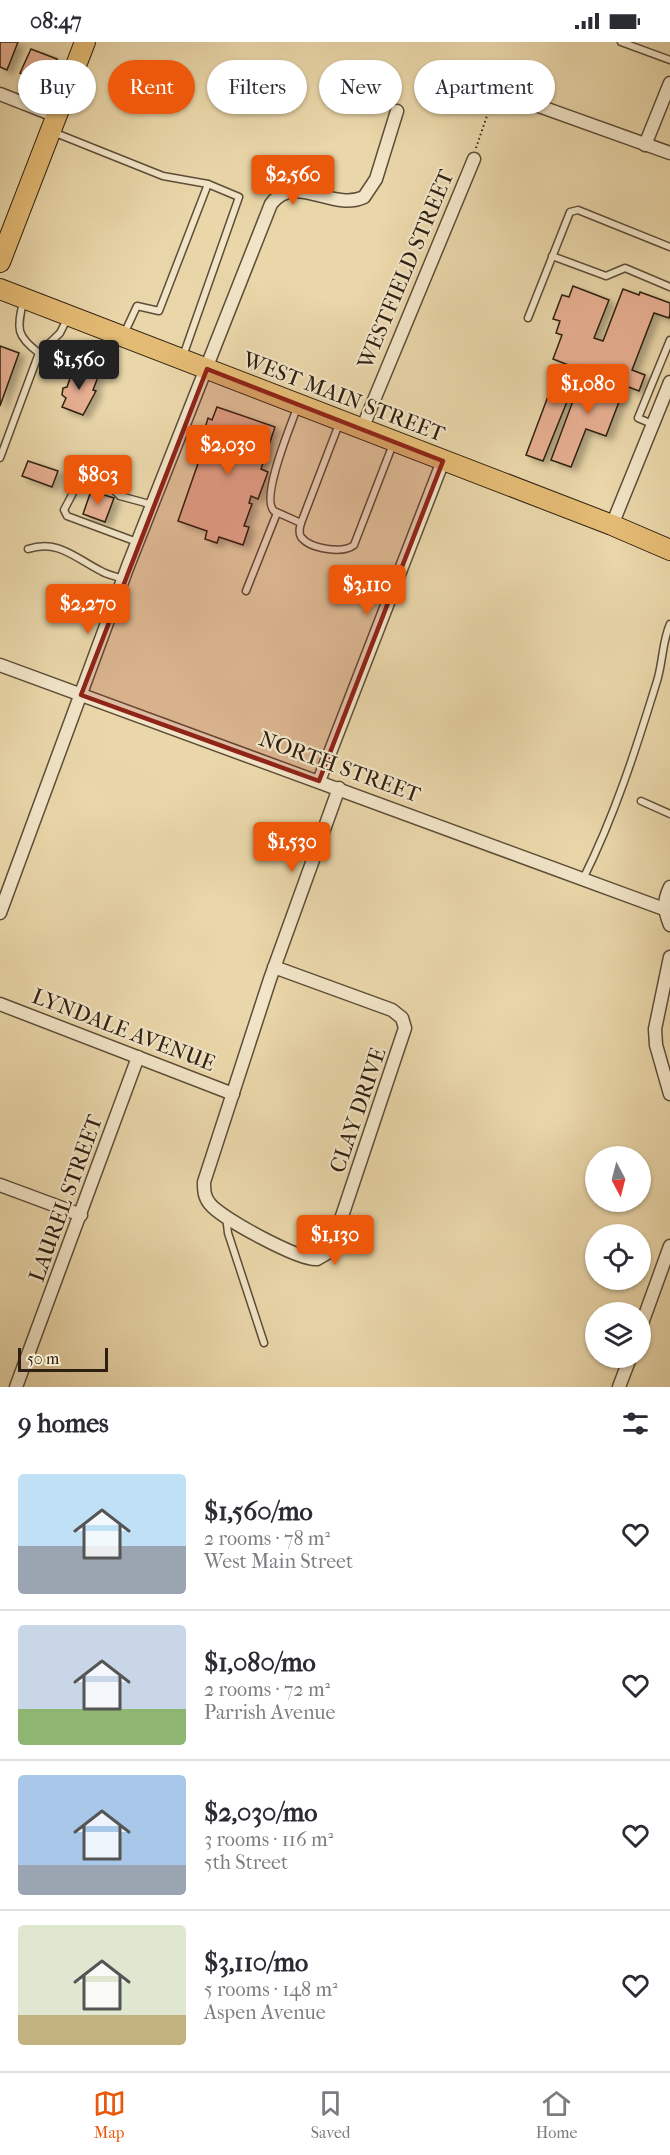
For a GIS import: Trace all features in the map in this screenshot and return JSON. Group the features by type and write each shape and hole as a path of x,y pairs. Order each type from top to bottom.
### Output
{"main road":[{"path":"0,262 85,42"},
{"name":"WEST MAIN STREET","path":"0,289 612,525 670,550"}],"street":[{"path":"645,145 670,83"},
{"path":"0,94 54,124"},
{"path":"555,112 670,153"},
{"path":"0,913 124,579 271,204 276,196 289,191 301,190 345,202 364,197 376,178 397,114"},
{"name":"WESTFIELD STREET","path":"362,429 474,159"},
{"path":"612,525 670,382"},
{"path":"319,781 444,461"},
{"name":"NORTH STREET","path":"0,665 664,909"},
{"name":"CLAY DRIVE","path":"274,967 392,1010 402,1018 405,1032 329,1252 317,1259 307,1259 226,1216 207,1201 204,1182 274,967 339,788"},
{"path":"670,887 664,899 664,909 670,925"},
{"path":"670,957 655,1029 656,1045 670,1094"},
{"name":"LYNDALE AVENUE","path":"0,1004 233,1094"},
{"name":"LAUREL STREET","path":"16,1387 138,1057"},
{"path":"0,1185 81,1215"},
{"path":"650,1302 670,1246"},
{"path":"619,1387 626,1368"}],"lane":[{"path":"621,42 670,60"},
{"path":"54,124 163,176 208,184 240,197 182,359"},
{"path":"123,336 137,306 159,311 208,184"},
{"path":"528,318 570,212 578,210 670,247"},
{"path":"552,256 606,276 625,268 670,287"},
{"path":"24,298 18,323 20,333 23,342 39,353"},
{"path":"0,458 4,437 39,353 60,333 68,315"},
{"path":"653,424 638,418 670,340"},
{"path":"299,404 276,465 270,508 301,523"},
{"path":"341,420 301,523 299,531 308,542 337,551 344,551 354,545 393,441"},
{"path":"138,543 67,516 64,510 85,470 91,468 120,496 153,505"},
{"path":"246,591 278,513"},
{"path":"28,549 49,544 77,555 102,572 124,579"},
{"path":"583,879 609,827 631,764 660,672 666,634 670,624"},
{"path":"641,801 670,814"},
{"path":"226,1216 228,1233 264,1343"}],"path":[{"path":"474,159 488,114"}],"highlighted area":[{"path":"207,369 443,461 319,781 81,695"}],"building":[{"path":"0,42 18,42 7,70 0,67"},
{"path":"31,49 57,59 57,60 26,60"},
{"path":"573,286 609,300 594,338 603,341 623,289 639,295 640,292 670,303 670,314 669,318 654,313 632,370 645,375 639,391 592,373 591,377 579,372 543,461 526,455 559,367 574,373 576,368 553,359 562,335 556,333 560,321 553,319 562,295 569,297"},
{"path":"0,346 19,353 0,406"},
{"path":"74,367 98,377 93,390 96,391 83,415 62,407 66,398 62,395 63,388 67,387"},
{"path":"592,373 625,386 606,436 586,429 571,467 551,460 583,374 591,377"},
{"path":"217,407 275,427 261,469 268,472 258,499 251,496 249,503 252,504 244,526 249,527 243,545 219,537 217,543 205,539 207,531 178,521 210,429 205,428 208,418 212,420"},
{"path":"28,461 58,471 52,487 22,476"},
{"path":"91,491 114,498 105,522 83,514"}]}
